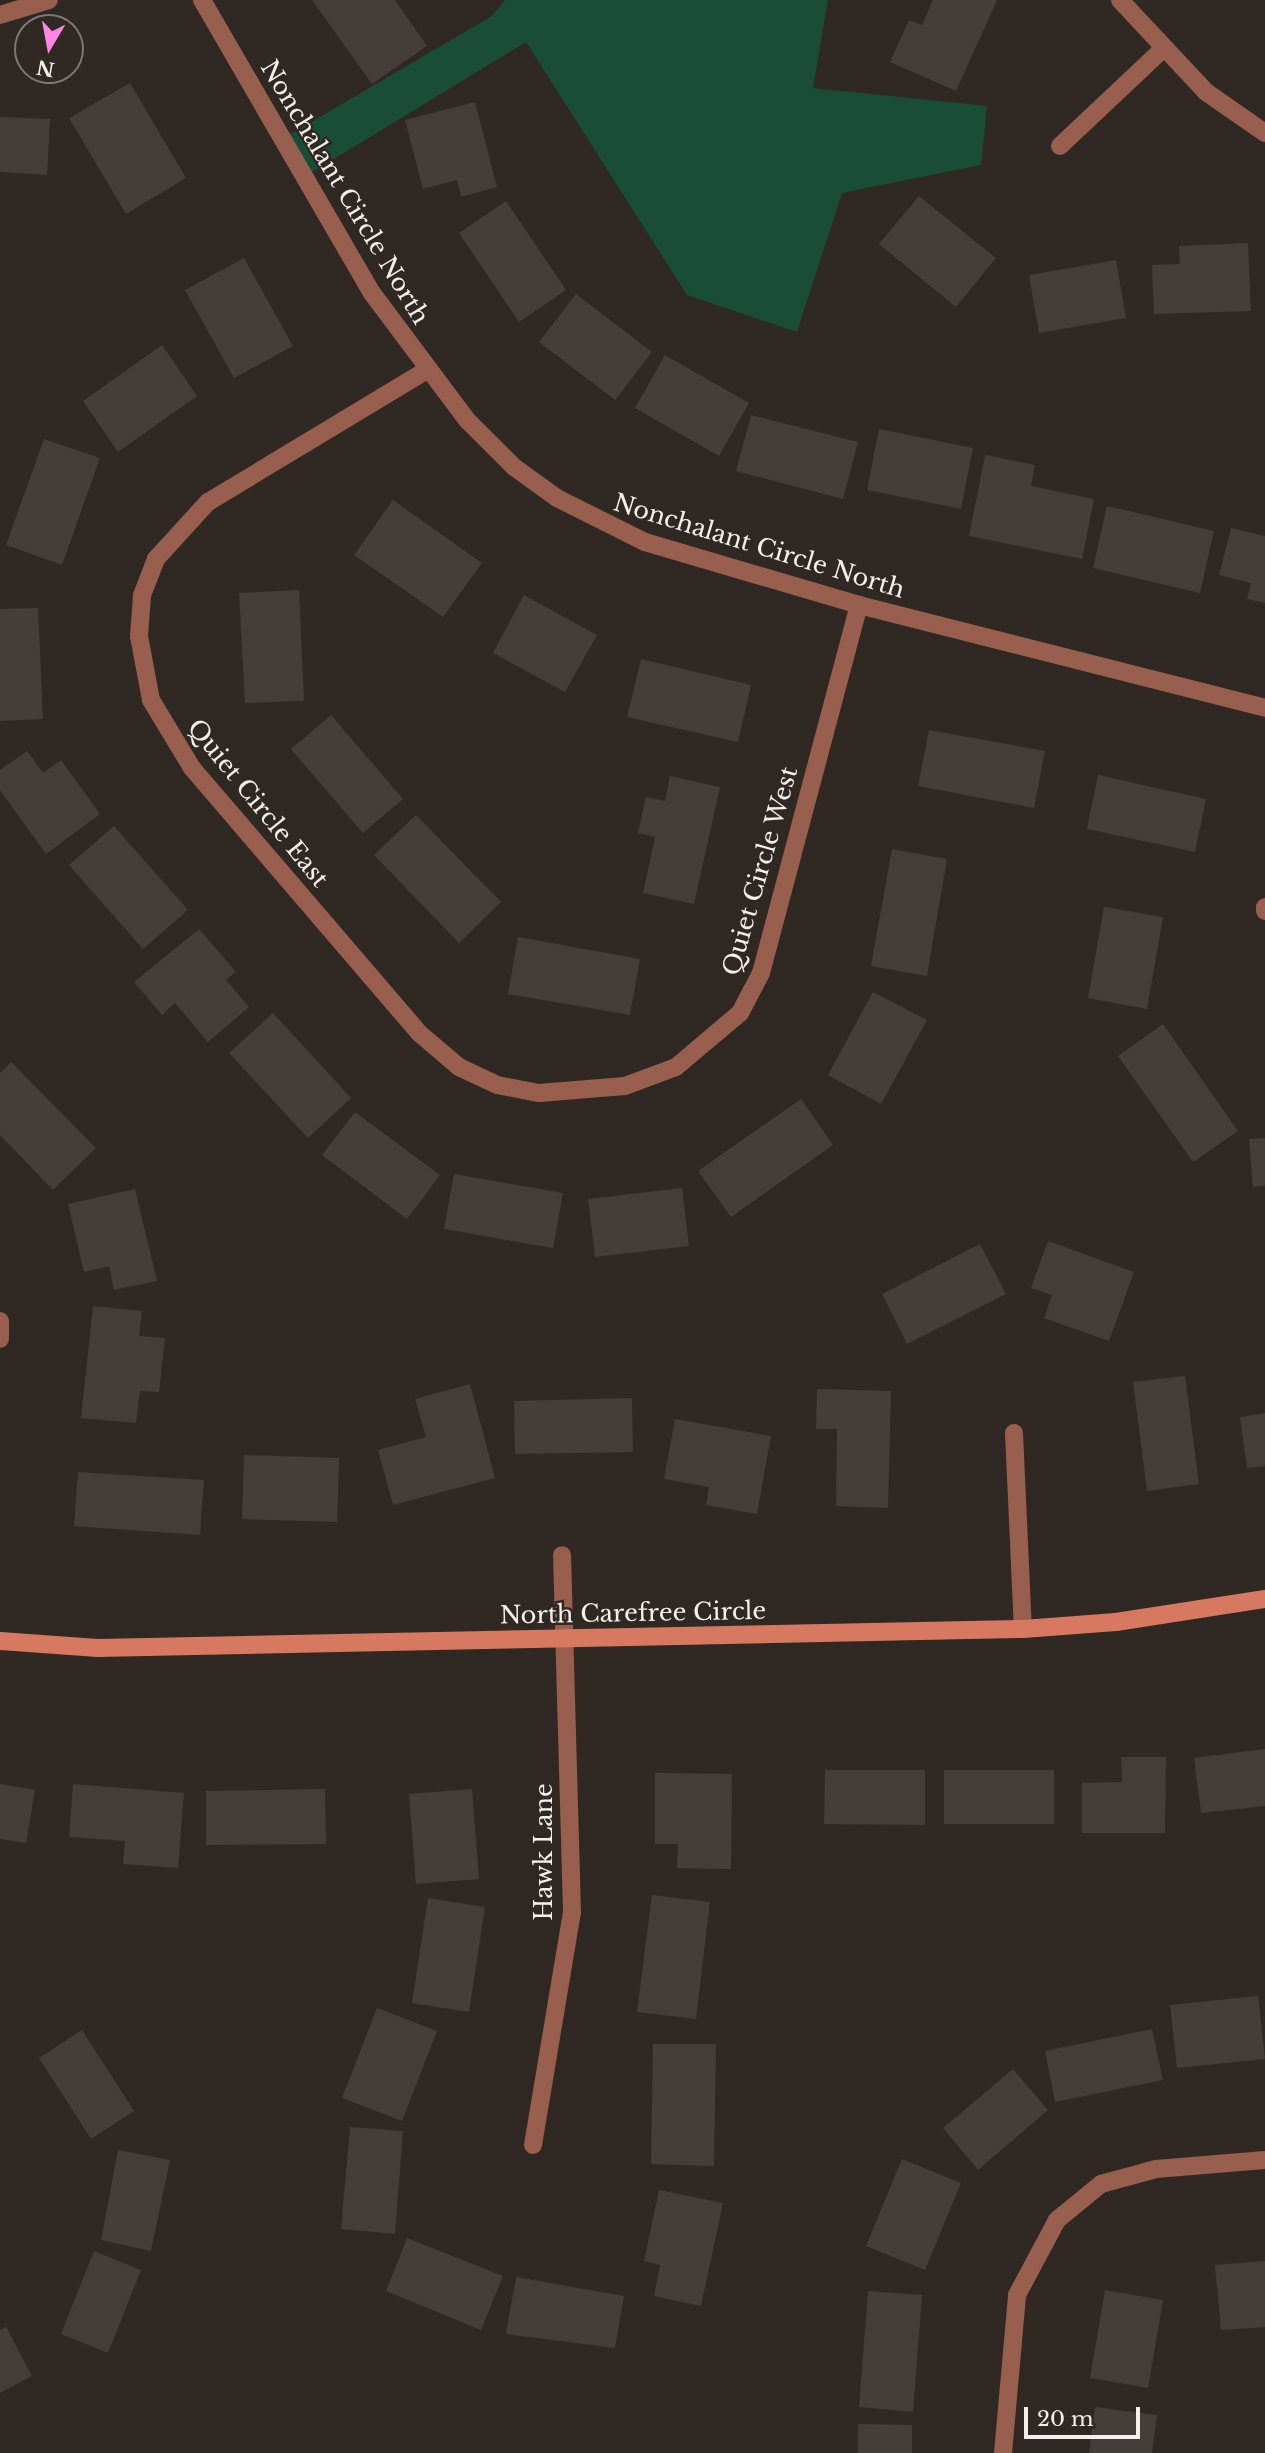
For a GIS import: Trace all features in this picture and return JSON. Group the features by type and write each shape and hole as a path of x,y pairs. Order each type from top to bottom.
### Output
{"main road":[{"name":"North Carefree Circle","path":"0,1641 98,1648 1023,1629 1116,1622 1265,1599"}],"street":[{"path":"0,15 49,0"},
{"name":"Nonchalant Circle North","path":"202,0 372,293 427,370 514,467 593,521 859,605 1265,708"},
{"path":"1120,0 1206,92 1265,133"},
{"path":"1060,146 1163,49"},
{"name":"Quiet Circle East","path":"427,370 208,502 156,559 142,596 139,636 151,700 184,757 419,1034 459,1067"},
{"name":"Quiet Circle West","path":"459,1067 497,1085 539,1093 625,1086 676,1067 740,1013 761,973 859,605"},
{"path":"0,1321 0,1339"},
{"path":"1014,1433 1023,1629"},
{"name":"Hawk Lane","path":"533,2145 572,1912 562,1555"},
{"path":"1003,2453 1017,2295 1058,2220 1101,2184 1145,2172 1265,2160"}],"green space":[{"path":"505,0 828,0 813,88 987,106 981,165 842,193 797,332 687,295 526,42 306,176 282,139 492,16"}],"building":[{"path":"312,0 395,0 427,46 372,84"},
{"path":"933,0 997,0 956,91 890,62 909,20 922,25"},
{"path":"130,83 186,178 126,214 69,118"},
{"path":"475,102 497,187 461,197 457,180 423,189 405,120"},
{"path":"0,117 50,119 47,175 0,172"},
{"path":"919,196 996,258 956,307 879,244"},
{"path":"506,201 566,290 519,322 459,233"},
{"path":"1248,243 1251,311 1154,314 1152,265 1180,264 1179,246"},
{"path":"244,258 293,346 234,378 185,290"},
{"path":"1116,260 1126,318 1039,333 1029,275"},
{"path":"576,294 652,352 615,400 539,342"},
{"path":"162,345 197,396 118,452 83,401"},
{"path":"665,355 749,403 719,456 635,408"},
{"path":"751,415 858,442 843,499 736,471"},
{"path":"879,429 973,448 961,509 867,490"},
{"path":"44,439 100,458 62,565 6,545"},
{"path":"985,455 1035,465 1031,486 1094,499 1082,559 969,536"},
{"path":"393,500 482,563 443,617 354,555"},
{"path":"1107,506 1214,531 1200,593 1093,568"},
{"path":"1231,528 1265,536 1265,603 1247,599 1251,583 1219,575"},
{"path":"299,590 304,701 245,703 239,593"},
{"path":"524,595 597,635 565,692 493,653"},
{"path":"38,608 43,719 0,721 0,609"},
{"path":"641,659 751,685 738,742 627,717"},
{"path":"331,715 403,799 363,833 291,749"},
{"path":"929,730 1045,751 1034,808 918,786"},
{"path":"27,751 43,773 61,760 100,814 46,854 0,790 0,770"},
{"path":"1098,775 1206,799 1195,852 1087,829"},
{"path":"670,776 720,787 694,904 643,893 655,837 638,833 646,797 665,801"},
{"path":"416,815 501,902 459,943 374,855"},
{"path":"114,826 188,910 143,949 69,865"},
{"path":"892,849 947,859 927,976 871,966"},
{"path":"1104,907 1163,917 1147,1009 1088,998"},
{"path":"199,929 236,972 226,980 249,1007 208,1042 175,1003 162,1015 134,982"},
{"path":"518,937 640,959 630,1015 508,994"},
{"path":"873,992 927,1020 881,1104 828,1075"},
{"path":"273,1013 351,1098 308,1138 229,1053"},
{"path":"1163,1024 1238,1131 1193,1162 1118,1056"},
{"path":"11,1062 96,1148 53,1190 0,1135 0,1073"},
{"path":"801,1099 833,1145 731,1217 698,1171"},
{"path":"355,1112 440,1175 407,1219 322,1155"},
{"path":"1265,1138 1265,1186 1253,1187 1249,1139"},
{"path":"454,1174 563,1193 553,1248 444,1229"},
{"path":"682,1188 689,1246 595,1257 588,1199"},
{"path":"135,1189 157,1281 114,1290 109,1266 84,1272 68,1204"},
{"path":"1048,1241 1134,1272 1109,1341 1044,1318 1052,1295 1031,1288"},
{"path":"980,1244 1006,1294 907,1344 882,1294"},
{"path":"93,1306 142,1311 139,1336 165,1338 159,1392 140,1391 136,1423 81,1418"},
{"path":"1185,1376 1199,1484 1147,1491 1133,1382"},
{"path":"470,1384 495,1478 393,1505 378,1450 426,1437 415,1399"},
{"path":"817,1389 891,1391 888,1508 836,1506 837,1429 816,1429"},
{"path":"632,1398 633,1452 515,1454 514,1401"},
{"path":"1265,1413 1265,1466 1247,1468 1240,1417"},
{"path":"675,1419 771,1436 757,1514 706,1505 709,1487 664,1479"},
{"path":"244,1455 339,1458 337,1522 242,1519"},
{"path":"78,1472 204,1480 200,1535 74,1526"},
{"path":"1265,1749 1265,1806 1201,1813 1194,1758"},
{"path":"1121,1757 1166,1757 1165,1833 1082,1833 1082,1783 1122,1782"},
{"path":"825,1770 925,1770 925,1825 824,1824"},
{"path":"944,1770 1054,1770 1054,1824 944,1824"},
{"path":"655,1773 732,1774 731,1869 677,1868 678,1844 655,1844"},
{"path":"0,1784 35,1790 26,1843 0,1839"},
{"path":"73,1784 184,1793 178,1868 123,1864 125,1841 69,1837"},
{"path":"325,1789 326,1844 206,1845 206,1791"},
{"path":"472,1789 479,1879 416,1884 409,1794"},
{"path":"652,1895 710,1902 696,2019 637,2012"},
{"path":"428,1898 485,1907 469,2012 412,2003"},
{"path":"1258,1996 1265,2059 1177,2068 1170,2005"},
{"path":"377,2008 437,2031 402,2121 342,2098"},
{"path":"1152,2029 1163,2080 1055,2102 1045,2051"},
{"path":"82,2030 134,2111 91,2139 39,2058"},
{"path":"653,2044 716,2044 714,2166 651,2164"},
{"path":"1013,2069 1048,2110 978,2170 943,2128"},
{"path":"350,2127 403,2131 395,2234 341,2229"},
{"path":"118,2150 170,2160 151,2251 101,2240"},
{"path":"902,2159 961,2183 925,2270 866,2246"},
{"path":"659,2190 723,2203 701,2306 654,2296 660,2265 644,2261"},
{"path":"407,2238 503,2276 481,2330 386,2291"},
{"path":"94,2251 141,2270 108,2353 61,2334"},
{"path":"1265,2261 1265,2327 1221,2330 1215,2265"},
{"path":"516,2277 624,2296 615,2348 506,2334"},
{"path":"1105,2290 1163,2300 1148,2388 1090,2378"},
{"path":"868,2291 922,2295 913,2412 859,2407"},
{"path":"6,2327 32,2376 0,2393 0,2330"},
{"path":"1095,2407 1157,2415 1152,2453 1089,2453"},
{"path":"858,2424 912,2425 912,2453 858,2453"}]}
